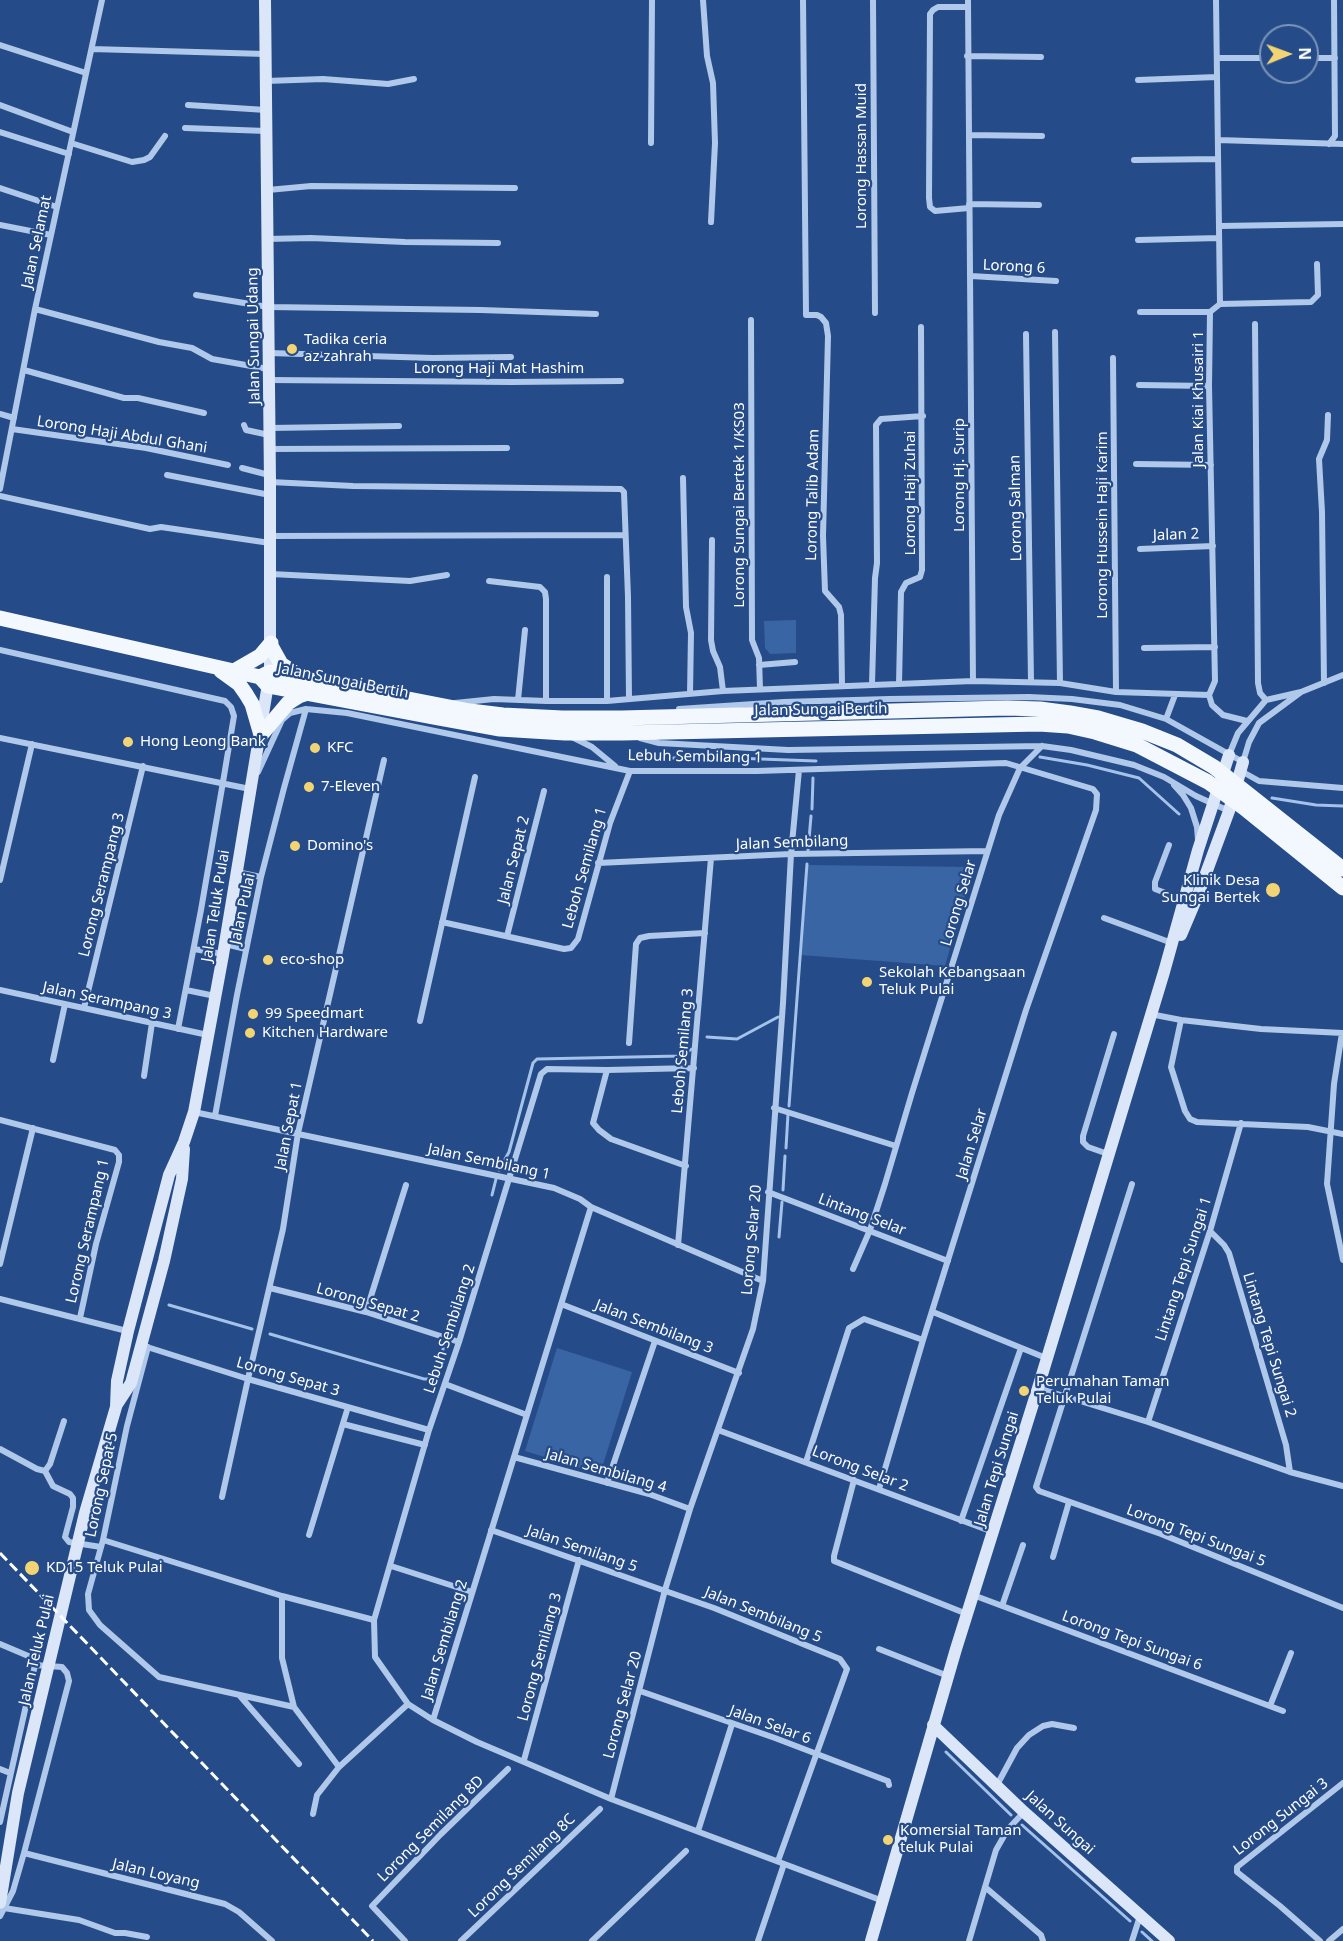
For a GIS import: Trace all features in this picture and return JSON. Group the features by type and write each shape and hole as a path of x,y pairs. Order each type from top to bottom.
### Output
{"main road":[{"name":"Jalan Sungai Udang","path":"265,0 271,574 271,644 266,678"},
{"name":"Jalan Sungai Bertih","path":"0,618 500,729 564,733 622,725 782,721 1007,708 1040,709 1098,718 1142,731 1177,746 1214,767 1343,869"},
{"path":"234,671 260,656 271,644 281,664 308,687 288,703 261,735"},
{"path":"214,666 239,684 246,694 252,704 261,735"},
{"name":"Jalan Teluk Pulai","path":"2,1906 18,1793 85,1513 116,1407 117,1381 128,1331 169,1175 194,1112 261,735 266,678"},
{"name":"Jalan Sungai Bertih","path":"308,687 502,715 562,718 622,725"},
{"name":"Jalan Sungai Bertih","path":"782,721 1039,724 1068,726 1095,732 1137,745 1208,782 1343,888"},
{"name":"Jalan Tepi Sungai","path":"871,1941 933,1725 1038,1388 1164,972 1198,850 1229,755"},
{"name":"Jalan Tepi Sungai","path":"1164,972 1198,895 1229,811 1242,767"},
{"name":"Jalan Teluk Pulai","path":"116,1407 131,1383 145,1346 182,1179 184,1142"},
{"path":"136,1299 144,1282 158,1236 165,1227 171,1230"},
{"name":"Jalan Sungai","path":"933,1725 1024,1812 1169,1941"}],"street":[{"name":"Jalan Selamat","path":"0,489 35,309 102,0"},
{"path":"651,143 652,0"},
{"path":"703,0 707,56 714,83 716,143 711,222"},
{"name":"Lorong Talib Adam","path":"803,0 806,315 821,317 826,323 828,336 823,536 825,591 839,607 841,615 842,685"},
{"name":"Lorong Hassan Muid","path":"873,0 875,313"},
{"path":"1216,0 1220,304 1311,302 1318,295 1317,264"},
{"path":"1329,144 1335,136 1334,0"},
{"path":"968,3 938,7 930,14 930,207 934,210 949,211 969,206 1039,205"},
{"name":"Lorong Hj. Surip","path":"968,3 973,681"},
{"path":"0,45 86,73"},
{"path":"92,49 265,54"},
{"path":"968,56 1041,57"},
{"path":"1217,58 1259,58"},
{"path":"1319,58 1335,58"},
{"path":"1138,80 1217,77"},
{"path":"266,81 323,79 388,84 414,79"},
{"path":"0,105 74,132"},
{"path":"188,105 266,110"},
{"path":"185,128 266,131"},
{"path":"0,132 69,154"},
{"path":"969,135 1042,136"},
{"path":"71,143 132,162 150,157 165,136"},
{"path":"1218,140 1343,144"},
{"path":"1134,160 1218,159"},
{"path":"267,190 311,186 515,188"},
{"path":"0,188 57,207"},
{"path":"1220,226 1343,224"},
{"path":"0,225 51,235"},
{"path":"1138,240 1219,238"},
{"path":"267,239 498,243"},
{"name":"Lorong 6","path":"971,273 1056,281"},
{"path":"196,295 268,307 596,314"},
{"name":"Jalan Kiai Khusairi 1","path":"1209,695 1215,681 1209,386 1210,312 1220,304"},
{"name":"Lorong Haji Mat Hashim","path":"35,309 159,342 192,348 212,359 269,375 512,382 621,381"},
{"path":"1140,312 1210,312"},
{"name":"Lorong Sungai Bertek 1/KS03","path":"751,320 752,640 759,658 760,689"},
{"path":"1255,324 1258,683 1260,693 1266,700"},
{"name":"Lorong Haji Zuhai","path":"899,684 900,591 906,583 920,577 922,570 921,327"},
{"path":"1055,332 1060,683"},
{"name":"Lorong Salman","path":"1026,334 1031,682"},
{"path":"269,353 511,357"},
{"name":"Lorong Hussein Haji Karim","path":"1113,358 1116,692"},
{"path":"24,370 124,398 138,398 204,413"},
{"path":"1139,385 1209,386"},
{"path":"0,414 14,418"},
{"path":"1324,683 1322,512 1319,459 1327,442 1328,415"},
{"path":"872,684 877,563 876,425 881,420 923,416"},
{"path":"244,425 246,430 270,432 399,426"},
{"name":"Lorong Haji Abdul Ghani","path":"12,429 146,448 228,465"},
{"path":"270,449 507,448"},
{"path":"1136,465 1211,465"},
{"path":"242,468 270,478 353,486 621,489 624,492 629,699"},
{"path":"166,474 270,495"},
{"path":"683,478 686,607 691,633 690,694"},
{"path":"0,496 150,529 161,527 270,540 625,535"},
{"path":"712,540 711,640 720,667 723,691"},
{"name":"Jalan 2","path":"1140,549 1213,546"},
{"path":"271,574 410,581 447,575"},
{"path":"607,577 607,700"},
{"path":"489,581 540,587 544,592 546,599 546,701"},
{"path":"518,700 525,630"},
{"path":"1144,648 1215,647"},
{"name":"Jalan Teluk Pulai","path":"0,650 225,701 231,707 234,716 178,1029"},
{"path":"759,665 795,662"},
{"path":"1229,755 1238,733 1266,700 1301,692 1343,675"},
{"path":"442,705 475,700 629,699 723,691 842,685 973,681 1031,682 1060,683 1116,692 1209,695 1212,705 1223,715 1247,721"},
{"path":"1242,767 1249,742 1258,723 1301,692"},
{"path":"1166,719 1175,695"},
{"path":"622,725 661,710 784,702 1029,697 1072,699 1120,705 1166,719 1229,755 1259,781 1343,788"},
{"path":"0,738 250,789 282,720 290,713 306,709"},
{"name":"Lebuh Sembilang 1","path":"306,709 346,713 630,771 757,771 1006,763 1093,789 1097,794 1096,810"},
{"name":"Jalan Pulai","path":"215,1116 261,877 306,709"},
{"path":"622,725 659,743 788,750 1042,746 1106,757 1164,777 1196,796 1229,811"},
{"path":"564,733 592,747 616,767"},
{"path":"0,880 32,744"},
{"name":"Lorong Selar","path":"853,1269 870,1230 999,815 1020,768 1042,746"},
{"name":"Jalan Sepat 1","path":"222,1497 283,1229 298,1133 384,760"},
{"name":"Lorong Serampang 3","path":"84,1008 143,766"},
{"name":"Lorong Selar 20","path":"611,1799 665,1590 690,1509 753,1329 763,1281 783,1004 791,854 799,770"},
{"name":"Leboh Semilang 1","path":"442,922 564,950 571,948 578,939 616,803 630,771"},
{"path":"420,1021 475,777"},
{"path":"1164,777 1184,795 1191,808 1197,827 1198,850"},
{"name":"Jalan Sepat 2","path":"507,936 544,791"},
{"name":"Jalan Selar","path":"879,1489 1026,1010 1096,810"},
{"path":"1169,845 1155,882 1155,889 1184,900"},
{"name":"Jalan Sembilang","path":"598,862 791,854 987,851"},
{"name":"Leboh Semilang 3","path":"678,1245 711,858"},
{"path":"237,872 261,877"},
{"path":"1104,918 1172,942"},
{"path":"629,1043 636,944 640,938 705,933"},
{"path":"194,949 246,949"},
{"name":"Jalan Serampang 3","path":"0,990 209,1036"},
{"path":"186,990 216,996"},
{"path":"53,1060 65,1004"},
{"path":"1150,1014 1180,1020 1261,1029 1343,1033 1334,1084 1327,1184 1343,1260"},
{"path":"1180,1020 1171,1067 1185,1112 1190,1119 1197,1122 1321,1128 1343,1134"},
{"path":"144,1076 153,1023"},
{"path":"1108,1154 1088,1147 1083,1142 1083,1137 1114,1034"},
{"name":"Lebuh Sembilang 2","path":"433,1720 408,1704 375,1657 374,1620 424,1445 459,1342 543,1071 694,1068"},
{"path":"607,1070 593,1123 598,1130 611,1139 686,1166"},
{"path":"774,1108 896,1146"},
{"name":"Jalan Sembilang 1","path":"194,1112 554,1188 580,1199 591,1207 763,1281"},
{"path":"0,1120 33,1128 0,1264"},
{"name":"Lintang Tepi Sungai 1","path":"1148,1422 1210,1231 1241,1124"},
{"name":"Lorong Serampang 1","path":"33,1128 115,1150 119,1155 80,1318"},
{"path":"1066,1397 1132,1184"},
{"path":"366,1312 406,1185"},
{"name":"Lintang Selar","path":"768,1192 948,1261"},
{"name":"Jalan Sembilang 2","path":"591,1207 433,1720 477,1742 524,1760 611,1799 883,1901"},
{"name":"Lintang Tepi Sungai 2","path":"1210,1231 1229,1253 1286,1445 1290,1472"},
{"name":"Lorong Sepat 2","path":"270,1288 366,1312 459,1342"},
{"path":"0,1299 128,1331"},
{"name":"Jalan Sembilang 3","path":"561,1304 739,1373"},
{"path":"933,1312 1046,1358"},
{"path":"806,1462 849,1328 864,1319 923,1340"},
{"path":"607,1483 655,1341"},
{"name":"Lorong Sepat 3","path":"145,1346 429,1430"},
{"name":"Lorong Sepat 5","path":"145,1346 103,1540 88,1594 89,1610 100,1625 159,1677 294,1707"},
{"path":"961,1521 1021,1348"},
{"path":"445,1384 527,1415"},
{"path":"1038,1388 1148,1422 1290,1472 1343,1486"},
{"name":"Lorong Tepi Sungai 5","path":"1066,1397 1036,1484 1039,1491 1161,1534 1343,1608"},
{"path":"309,1535 348,1407"},
{"path":"45,1472 50,1464 64,1421"},
{"path":"343,1424 424,1445"},
{"name":"Lorong Selar 2","path":"718,1430 993,1532"},
{"path":"0,1449 45,1472 53,1486 70,1494 73,1498 73,1507 65,1537 69,1542 101,1547"},
{"name":"Jalan Sembilang 4","path":"514,1457 649,1494 690,1509"},
{"path":"854,1480 834,1561 967,1614"},
{"path":"1053,1557 1069,1502"},
{"name":"Jalan Semilang 5","path":"491,1530 665,1590"},
{"path":"103,1540 282,1596 374,1620"},
{"path":"1002,1606 1023,1545"},
{"name":"Lorong Semilang 3","path":"524,1760 579,1560"},
{"path":"391,1566 472,1592"},
{"name":"Jalan Sembilang 5","path":"665,1590 840,1659 847,1669 816,1754"},
{"name":"Lorong Tepi Sungai 6","path":"973,1595 1283,1711"},
{"path":"282,1596 282,1658 294,1707 339,1767"},
{"path":"0,1644 33,1658 35,1665 0,1821"},
{"path":"879,1649 948,1676"},
{"path":"1270,1706 1291,1653"},
{"path":"0,1916 2,1906 13,1891 69,1681 67,1672 62,1667 35,1665"},
{"name":"Jalan Selar 6","path":"640,1691 888,1781 889,1785"},
{"path":"239,1695 299,1764"},
{"path":"313,1814 317,1795 339,1767 408,1704"},
{"path":"698,1831 732,1724"},
{"path":"997,1786 1017,1748 1029,1735 1043,1726 1052,1724 1074,1728"},
{"path":"758,1941 816,1754"},
{"path":"0,1769 10,1773"},
{"name":"Lorong Semilang 8D","path":"405,1941 372,1906 508,1769"},
{"name":"Lorong Sungai 3","path":"1320,1941 1237,1872 1237,1867 1343,1783"},
{"name":"Lorong Semilang 8C","path":"461,1941 600,1809"},
{"path":"969,1941 996,1850 1008,1829 1024,1812"},
{"path":"592,1941 686,1851"},
{"name":"Jalan Loyang","path":"24,1853 225,1904 239,1912 272,1941"},
{"path":"985,1887 1041,1935 1043,1941"},
{"path":"2,1906 79,1920 115,1933 125,1932 147,1937"},
{"path":"1132,1941 1140,1915"},
{"path":"1329,1941 1343,1929"}],"shaded area":[{"path":"796,620 796,653 770,654 765,648 764,621"},
{"path":"807,865 973,867 945,966 801,955"},
{"path":"557,1348 632,1372 600,1474 525,1451"}],"waterway":[{"path":"642,759 705,757 816,761"},
{"path":"1040,757 1087,765 1139,778 1179,814"},
{"path":"812,809 813,778"},
{"path":"1272,798 1316,805 1343,806"},
{"path":"808,851 811,816"},
{"path":"789,1106 807,864"},
{"path":"707,1037 737,1039 778,1017"},
{"path":"499,1170 509,1152 533,1063 537,1059 680,1056 692,1049"},
{"path":"786,1148 788,1114"},
{"path":"783,1190 785,1156"},
{"path":"492,1195 496,1179"},
{"path":"779,1237 782,1202"},
{"path":"169,1305 252,1329"},
{"path":"270,1334 424,1379 435,1376 444,1346"},
{"path":"946,1752 1011,1815"},
{"path":"1022,1825 1130,1921"},
{"path":"1142,1932 1152,1941"}],"railway":[{"path":"0,1553 373,1941"}],"place":[{"name":"Tadika ceria az zahrah","path":"292,349"},
{"name":"Hong Leong Bank","path":"128,742"},
{"name":"KFC","path":"315,748"},
{"name":"7-Eleven","path":"309,787"},
{"name":"Domino's","path":"295,846"},
{"name":"Klinik Desa Sungai Bertek","path":"1273,890"},
{"name":"eco-shop","path":"268,960"},
{"name":"Sekolah Kebangsaan Teluk Pulai","path":"867,982"},
{"name":"99 Speedmart","path":"253,1014"},
{"name":"Kitchen Hardware","path":"250,1033"},
{"name":"Perumahan Taman Teluk Pulai","path":"1024,1391"},
{"name":"KD15 Teluk Pulai","path":"32,1568"},
{"name":"Komersial Taman teluk Pulai","path":"888,1840"}]}
